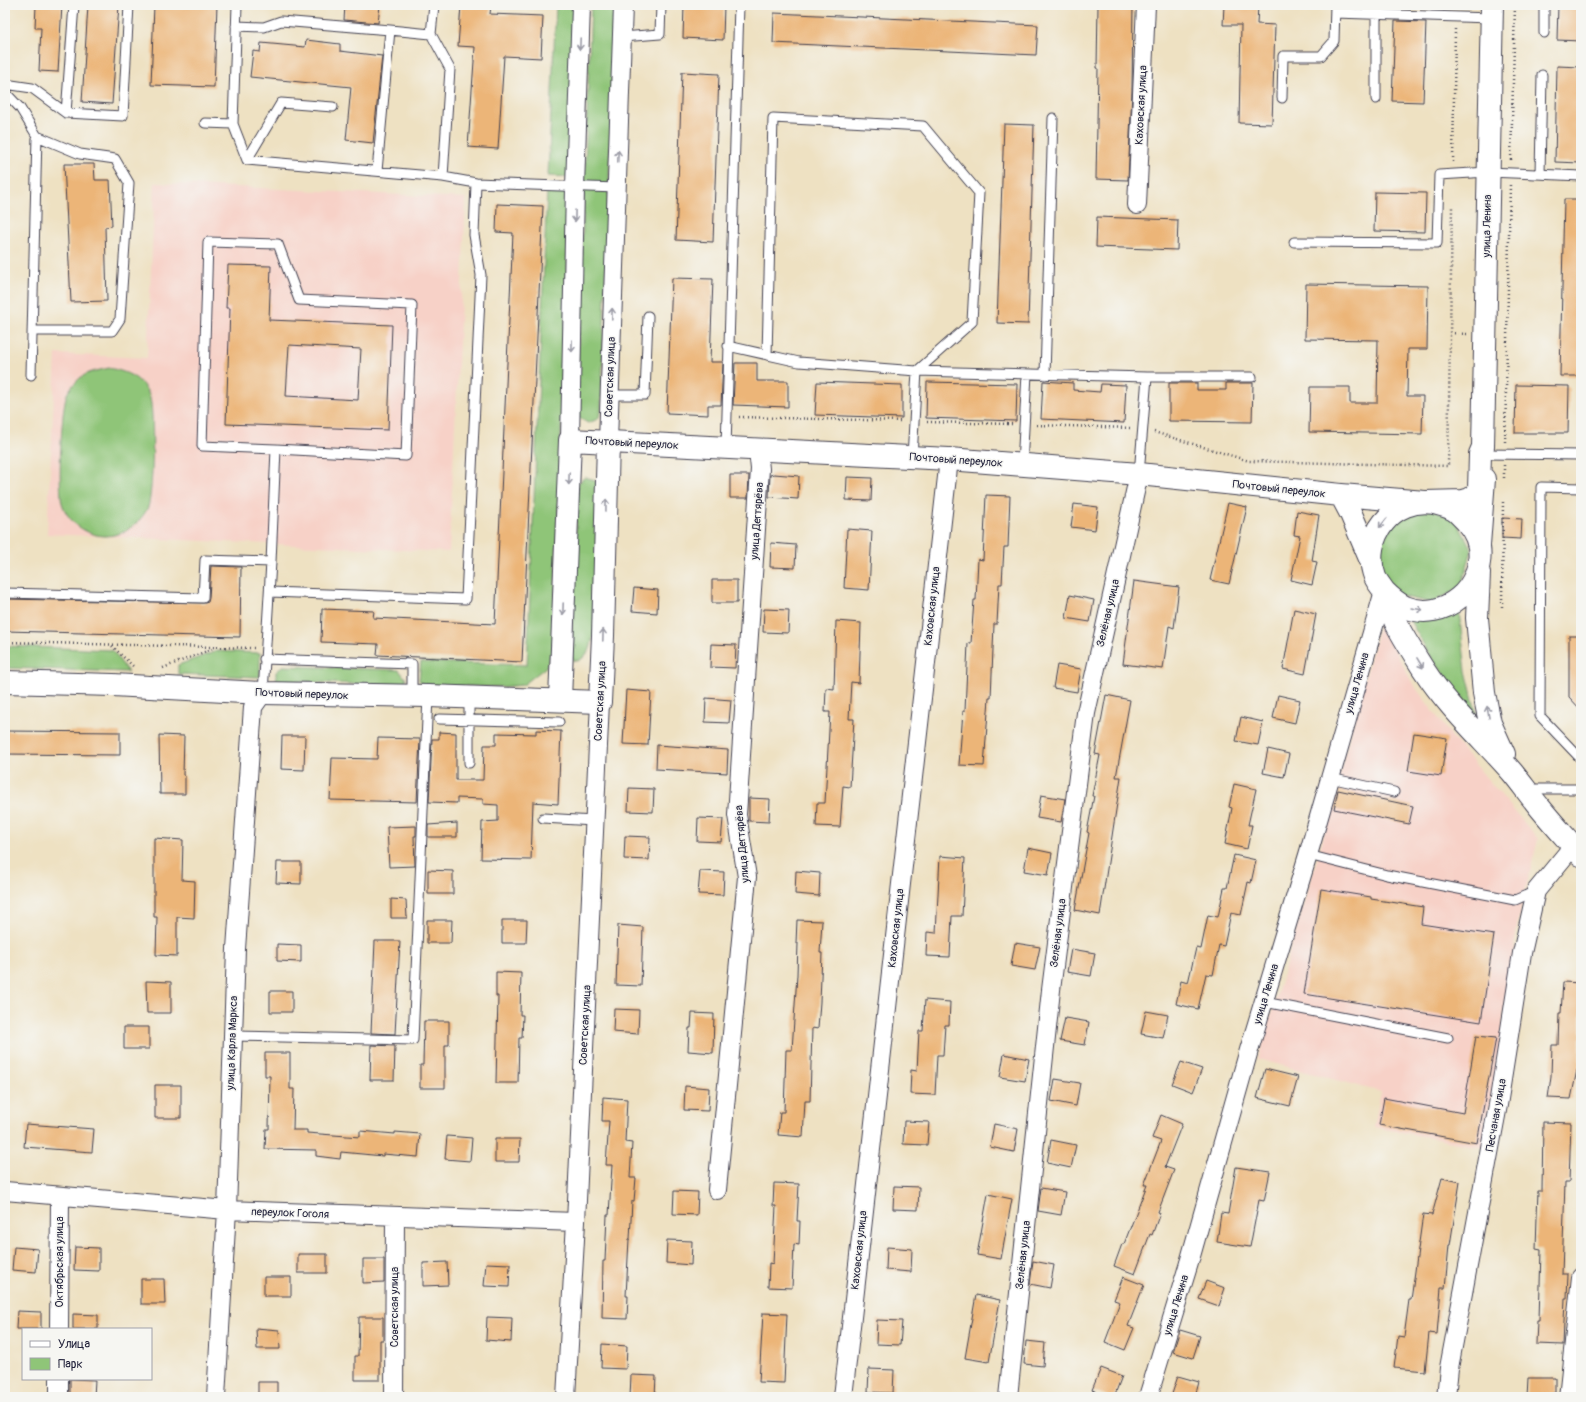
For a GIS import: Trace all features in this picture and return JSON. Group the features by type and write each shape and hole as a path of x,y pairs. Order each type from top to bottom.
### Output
{"main road":[{"name":"улица Ленина","path":"1492,12 1488,172 1491,452 1479,556 1477,618 1484,693 1490,723 1519,781"},
{"name":"Почтовый переулок","path":"570,440 948,459 1139,474 1341,495 1425,502"},
{"path":"560,700 570,440"},
{"name":"Советская улица","path":"600,702 608,442"},
{"name":"улица Ленина","path":"1425,502 1463,501 1470,499 1477,494 1479,490 1480,454 1491,452"},
{"name":"Почтовый переулок","path":"1341,495 1351,514 1371,562"},
{"path":"1384,591 1393,600 1405,607 1418,610 1430,611 1443,608 1455,602 1468,590 1479,556 1471,526 1457,512 1443,505 1425,502 1407,505 1392,513 1376,532 1372,546 1371,562 1375,577 1384,591 1396,622 1424,671 1458,713 1519,781 1577,850"},
{"name":"Почтовый переулок","path":"5,682 113,685 263,693 469,697 600,702"}],"street":[{"path":"570,440 581,5"},
{"name":"Советская улица","path":"608,442 623,5"},
{"name":"Каховская улица","path":"1137,205 1146,5"},
{"name":"улица Дегтярёва","path":"718,1190 747,877 738,816 760,468 758,450"},
{"name":"Каховская улица","path":"843,1397 948,459"},
{"name":"Зелёная улица","path":"1008,1397 1051,990 1086,713 1139,474"},
{"name":"улица Ленина","path":"1148,1397 1189,1263 1384,591"},
{"name":"улица Карла Маркса","path":"216,1397 226,1210 236,949 253,707 263,693"},
{"name":"Советская улица","path":"566,1397 576,1222 600,702"},
{"name":"Песчаная улица","path":"1446,1397 1449,1368 1498,1105 1522,953 1536,892 1577,850"},
{"name":"переулок Гоголя","path":"5,1191 226,1210 395,1217 576,1222"},
{"name":"Октябрьская улица","path":"59,1328 60,1196"},
{"name":"Советская улица","path":"394,1397 395,1217"},
{"path":"1568,1397 1581,1277"},
{"path":"59,1380 59,1397"}],"lane":[{"path":"66,113 74,5"},
{"path":"5,84 32,88 66,113 123,116 129,5"},
{"path":"237,5 233,124 247,160"},
{"path":"434,5 431,34 450,69 443,177"},
{"path":"622,37 660,34 661,5"},
{"path":"726,448 739,5"},
{"path":"1544,5 1544,33"},
{"path":"1282,98 1283,56 1321,56 1334,41 1335,9 1492,12"},
{"path":"1376,10 1376,99"},
{"path":"236,26 264,27 281,21 431,34"},
{"path":"377,171 390,30"},
{"path":"1540,174 1542,75"},
{"path":"5,92 20,108 37,136 31,375"},
{"path":"247,160 281,103 333,107"},
{"path":"767,355 773,118 923,126 979,193 972,322 917,371 912,457"},
{"path":"1045,375 1053,118"},
{"path":"205,123 233,124"},
{"path":"32,331 112,331 120,319 129,183 115,159 80,154 37,136"},
{"path":"247,160 443,177 476,183 617,188"},
{"path":"1294,242 1437,243 1440,175 1488,172 1581,176"},
{"path":"270,592 466,599 481,275 474,235 476,183"},
{"path":"208,242 278,244 299,300 412,305 406,456 276,449 202,446 208,242"},
{"path":"609,395 645,395 648,316"},
{"path":"728,346 799,362 917,371 1147,377 1252,377"},
{"path":"1022,465 1027,374"},
{"path":"1139,474 1147,377"},
{"path":"263,693 264,659 270,592 276,449"},
{"path":"1491,452 1581,456"},
{"path":"1581,488 1541,487 1540,716 1581,759"},
{"path":"5,593 203,598 205,560 271,562"},
{"path":"233,1036 413,1040 420,696 412,664 264,659"},
{"path":"468,763 469,697"},
{"path":"439,720 559,722"},
{"path":"1330,778 1394,792"},
{"path":"1519,781 1581,789"},
{"path":"543,818 594,821"},
{"path":"1308,855 1387,875 1515,900 1536,892"},
{"path":"1264,1002 1448,1038"}],"path":[{"path":"1504,479 1491,452 1511,173 1515,5"},
{"path":"1453,169 1455,28"},
{"path":"727,416 1143,428 1249,462 1448,466 1452,200"},
{"path":"1502,607 1503,494"},
{"path":"5,642 112,646 260,648 264,659"},
{"path":"112,646 133,667 140,667"},
{"path":"162,668 215,648"}],"shaded area":[{"path":"155,183 466,198 449,552 47,534 56,354 147,358"},
{"path":"1380,622 1413,684 1453,738 1538,839 1518,921 1484,1148 1374,1127 1381,1092 1258,1059 1320,849"}],"green space":[{"path":"556,5 577,5 571,177 548,176"},
{"path":"591,5 615,5 601,412 598,419 588,423 579,418 576,409"},
{"path":"547,191 570,192 553,649 546,667 523,685 502,687 423,685 419,680 421,662 527,665"},
{"path":"109,368 122,371 133,376 146,389 151,403 153,451 150,499 145,513 131,528 118,534 105,536 84,530 68,516 62,503 60,465 63,414 67,394 83,376 91,372"},
{"path":"585,477 592,479 597,483 597,621 590,649 584,657 578,661 573,660 571,656 578,483"},
{"path":"1432,509 1456,520 1472,550 1461,587 1432,603 1396,595 1379,572 1383,531 1394,519"},
{"path":"1460,603 1459,612 1466,671 1477,716 1432,659 1405,612"},
{"path":"5,646 112,650 128,672 5,668"},
{"path":"217,651 260,653 260,677 178,674 178,665"},
{"path":"283,666 399,670 406,679 404,686 281,681 276,679 276,672"}],"building":[{"path":"36,5 62,5 58,72 39,71 41,28 35,28"},
{"path":"88,5 119,5 112,104 82,102"},
{"path":"154,5 217,5 214,87 151,85"},
{"path":"345,5 380,5 378,23 344,20"},
{"path":"461,5 491,5 490,14 543,16 541,58 504,56 498,149 468,147 475,47 458,46"},
{"path":"684,5 724,5 723,40 683,38"},
{"path":"1098,5 1133,5 1132,91 1128,180 1096,179"},
{"path":"1224,5 1258,5 1257,24 1275,25 1272,124 1239,123 1241,25 1223,25"},
{"path":"1558,5 1581,5 1581,41 1557,40"},
{"path":"774,13 1038,25 1036,55 773,43"},
{"path":"1395,21 1426,22 1423,102 1392,101"},
{"path":"306,40 340,44 340,51 382,56 373,143 346,140 351,87 250,77 253,51 260,52 261,43 305,47"},
{"path":"1557,66 1581,67 1581,163 1555,162"},
{"path":"682,72 719,74 713,242 676,240"},
{"path":"1004,124 1034,125 1028,324 997,323"},
{"path":"64,164 94,164 95,180 110,180 112,226 105,227 107,301 71,302"},
{"path":"1375,192 1426,193 1425,232 1374,231"},
{"path":"1564,199 1581,199 1581,376 1560,376"},
{"path":"497,204 543,206 522,662 377,655 378,644 321,642 322,609 374,611 373,618 495,624 513,233 496,232"},
{"path":"1097,217 1178,220 1177,250 1096,247"},
{"path":"228,265 271,266 269,320 392,325 388,430 226,424 230,308 226,308","holes":["289,345 361,349 358,400 286,396"]},
{"path":"672,278 713,279 710,362 723,362 721,405 708,405 708,415 667,413"},
{"path":"1306,284 1428,286 1427,349 1408,349 1407,396 1423,396 1422,434 1309,432 1310,387 1350,387 1350,403 1377,403 1378,340 1305,339"},
{"path":"735,363 757,363 757,381 788,381 788,407 733,405"},
{"path":"1043,381 1073,383 1073,390 1100,392 1101,384 1126,385 1124,423 1041,419"},
{"path":"817,382 902,385 902,418 815,415"},
{"path":"927,382 1017,384 1016,421 926,418"},
{"path":"1169,383 1197,383 1197,390 1226,390 1226,383 1253,383 1252,422 1169,421"},
{"path":"1516,385 1569,386 1568,433 1515,433"},
{"path":"730,475 749,475 748,498 730,498"},
{"path":"770,475 799,476 798,499 769,497"},
{"path":"847,477 872,478 871,501 846,500"},
{"path":"986,495 1010,496 1008,547 1004,547 1002,584 999,584 997,624 994,624 991,698 989,698 984,766 959,765 963,711 965,711 968,643 971,643 974,600 976,600 978,559 983,560"},
{"path":"1228,503 1247,507 1229,584 1210,580"},
{"path":"1074,504 1098,507 1095,530 1071,527"},
{"path":"1297,511 1319,515 1312,561 1317,562 1312,585 1291,580 1300,536 1294,535"},
{"path":"1502,518 1522,519 1521,539 1502,538"},
{"path":"847,529 872,531 869,590 844,588"},
{"path":"771,543 796,545 795,568 770,567"},
{"path":"211,566 241,567 240,637 5,631 5,599 205,603 208,602 209,598"},
{"path":"712,580 737,580 737,603 712,603"},
{"path":"1134,581 1179,587 1174,628 1169,626 1163,669 1123,664"},
{"path":"634,588 658,590 657,613 632,611"},
{"path":"1070,595 1094,600 1090,622 1066,618"},
{"path":"764,609 789,610 788,633 763,632"},
{"path":"1294,609 1316,614 1305,674 1283,669"},
{"path":"836,621 861,623 859,683 851,682 849,719 854,719 850,787 843,786 840,827 816,826 817,803 825,803 830,712 825,712 826,688 834,689"},
{"path":"1569,636 1581,636 1581,710 1569,697"},
{"path":"711,644 736,645 735,668 710,667"},
{"path":"1057,665 1081,669 1077,692 1053,688"},
{"path":"626,690 651,692 648,745 623,744"},
{"path":"1106,695 1130,700 1116,777 1121,777 1100,915 1075,910 1089,833 1087,832 1094,796 1092,796 1100,755 1095,754"},
{"path":"1278,695 1300,700 1295,723 1273,718"},
{"path":"706,698 731,700 729,723 705,722"},
{"path":"1241,717 1263,722 1258,745 1236,741"},
{"path":"536,730 561,731 558,804 533,802 531,860 481,859 482,822 498,821 498,805 483,804 483,799 457,798 457,803 429,802 432,739 439,739 439,732 456,733 456,780 483,780 484,745 496,745 496,733 536,734"},
{"path":"5,731 120,732 120,755 5,754"},
{"path":"1414,733 1447,738 1441,776 1408,771"},
{"path":"159,735 184,736 183,775 185,776 185,794 160,794"},
{"path":"282,736 305,736 304,770 281,769"},
{"path":"378,738 420,739 417,802 330,800 332,758 377,759"},
{"path":"657,745 728,750 727,773 656,769"},
{"path":"1268,749 1289,754 1284,777 1263,773"},
{"path":"1234,784 1256,789 1248,825 1252,825 1247,849 1225,844 1232,808 1229,807"},
{"path":"629,788 654,789 653,812 628,811"},
{"path":"1338,790 1413,806 1409,824 1334,809"},
{"path":"1041,795 1065,799 1061,822 1037,818"},
{"path":"749,798 770,799 769,822 749,821"},
{"path":"698,818 723,819 721,842 697,841"},
{"path":"457,823 457,837 428,837 428,825"},
{"path":"416,826 416,836 414,836 415,866 389,867 387,827"},
{"path":"625,836 650,837 649,860 624,859"},
{"path":"154,838 183,840 182,880 195,881 194,918 177,917 177,956 156,955 157,917 154,917"},
{"path":"1028,848 1052,853 1048,875 1024,871"},
{"path":"1234,855 1256,860 1251,883 1248,882 1241,915 1231,913 1224,946 1219,945 1213,975 1206,974 1198,1009 1176,1004 1181,981 1188,983 1196,948 1201,949 1208,915 1218,917 1224,888 1227,888"},
{"path":"940,856 965,858 962,916 952,916 950,957 926,956 927,932 936,933"},
{"path":"277,862 301,862 301,884 276,883"},
{"path":"428,870 453,871 453,894 428,894"},
{"path":"700,871 724,872 723,895 698,894"},
{"path":"796,871 820,873 819,896 795,894"},
{"path":"1321,889 1423,907 1421,924 1494,935 1481,1022 1304,994"},
{"path":"391,899 406,900 407,918 391,918"},
{"path":"427,920 452,920 451,943 427,943"},
{"path":"502,920 527,920 526,943 502,943"},
{"path":"797,920 822,921 818,1029 812,1028 810,1101 805,1101 803,1137 778,1135 780,1112 784,1112 786,1050 792,1050 797,975"},
{"path":"618,925 643,927 641,986 616,985"},
{"path":"375,941 400,941 395,1034 371,1033"},
{"path":"1015,943 1040,947 1035,970 1011,966"},
{"path":"277,944 301,945 301,962 277,961"},
{"path":"1071,949 1095,953 1091,976 1067,972"},
{"path":"496,972 521,973 520,1015 523,1015 522,1038 519,1038 518,1083 496,1083 498,996 496,996"},
{"path":"146,981 171,982 171,1013 147,1013"},
{"path":"1563,982 1581,983 1581,1038 1579,1070 1577,1070 1571,1099 1548,1098 1551,1076 1552,1045 1558,1045 1559,1013 1561,1013"},
{"path":"270,991 292,991 292,1012 270,1012"},
{"path":"925,1000 950,1002 949,1025 945,1025 943,1055 937,1055 935,1095 910,1094 911,1070 917,1071 919,1031 923,1031"},
{"path":"614,1009 639,1010 638,1034 613,1032"},
{"path":"1146,1011 1168,1015 1163,1038 1141,1034"},
{"path":"692,1013 714,1014 713,1053 688,1051 689,1028 691,1028"},
{"path":"1065,1018 1089,1022 1085,1045 1060,1041"},
{"path":"424,1021 449,1021 449,1045 445,1045 445,1088 420,1088 420,1065 423,1065"},
{"path":"124,1027 149,1027 149,1049 124,1049"},
{"path":"1476,1036 1496,1038 1477,1143 1379,1125 1384,1098 1463,1113"},
{"path":"371,1045 395,1046 394,1080 370,1080"},
{"path":"265,1053 290,1053 290,1089 294,1089 293,1130 307,1130 307,1133 360,1137 360,1131 395,1134 395,1132 420,1134 418,1157 383,1154 383,1156 341,1152 340,1159 316,1156 316,1150 265,1149 266,1129 269,1129 270,1076 265,1076"},
{"path":"1004,1054 1029,1059 1025,1081 1000,1077"},
{"path":"1181,1062 1202,1069 1193,1092 1172,1084"},
{"path":"1265,1069 1298,1077 1290,1106 1257,1098"},
{"path":"1055,1079 1080,1083 1076,1106 1051,1101"},
{"path":"155,1085 181,1085 181,1118 155,1118"},
{"path":"685,1086 709,1088 708,1111 684,1110"},
{"path":"603,1097 627,1099 625,1142 632,1143 630,1178 636,1178 634,1201 632,1201 629,1239 626,1296 628,1296 627,1319 602,1318 603,1261 605,1261 607,1215 609,1215 612,1165 606,1165 609,1121 602,1121"},
{"path":"1161,1115 1182,1124 1165,1167 1174,1170 1158,1212 1160,1213 1152,1235 1150,1234 1135,1274 1114,1266 1147,1185 1144,1185 1161,1141 1152,1138"},
{"path":"904,1121 929,1122 927,1145 903,1144"},
{"path":"1543,1122 1571,1123 1569,1182 1565,1182 1562,1274 1568,1274 1567,1298 1565,1298 1563,1345 1536,1344 1537,1320 1539,1320 1541,1250 1536,1249 1537,1216 1538,1191 1542,1191"},
{"path":"26,1124 94,1129 92,1152 24,1147"},
{"path":"994,1124 1018,1129 1014,1152 990,1147"},
{"path":"447,1136 472,1138 470,1161 445,1159"},
{"path":"495,1139 520,1139 519,1162 495,1162"},
{"path":"1051,1140 1076,1145 1071,1168 1047,1163"},
{"path":"1236,1167 1270,1172 1264,1201 1259,1200 1250,1247 1217,1242 1221,1213 1228,1214"},
{"path":"1442,1178 1460,1182 1449,1245 1445,1288 1441,1288 1437,1334 1429,1333 1425,1371 1394,1368 1398,1336 1404,1337 1409,1300 1411,1300 1423,1214 1432,1215"},
{"path":"774,1183 799,1184 797,1221 800,1221 799,1245 794,1244 792,1288 768,1287 769,1263 773,1264 776,1206 773,1206"},
{"path":"894,1186 919,1187 918,1210 893,1209"},
{"path":"1041,1188 1065,1192 1061,1215 1038,1211"},
{"path":"674,1191 698,1192 697,1215 673,1214"},
{"path":"988,1194 1012,1199 1001,1259 977,1255"},
{"path":"667,1240 692,1241 691,1265 666,1263"},
{"path":"14,1247 38,1249 36,1272 12,1270"},
{"path":"75,1247 99,1248 99,1271 74,1270"},
{"path":"887,1247 912,1249 911,1272 886,1270"},
{"path":"298,1254 327,1254 327,1273 298,1273"},
{"path":"363,1259 384,1259 384,1282 363,1283"},
{"path":"1033,1261 1054,1265 1050,1288 1030,1284"},
{"path":"447,1262 448,1285 423,1286 423,1263"},
{"path":"486,1263 510,1264 509,1287 484,1286"},
{"path":"264,1277 291,1277 291,1296 264,1296"},
{"path":"1123,1277 1144,1285 1128,1326 1134,1328 1125,1350 1105,1342 1120,1302 1114,1300"},
{"path":"141,1279 164,1279 165,1304 141,1304"},
{"path":"1206,1281 1225,1288 1219,1306 1199,1299"},
{"path":"976,1295 1000,1300 989,1362 965,1358"},
{"path":"17,1311 41,1312 41,1328 16,1329"},
{"path":"763,1313 787,1314 784,1383 759,1382"},
{"path":"73,1314 98,1315 98,1328 73,1328"},
{"path":"359,1317 383,1317 383,1340 380,1340 380,1380 355,1380 355,1356 358,1356"},
{"path":"487,1317 512,1318 511,1342 486,1340"},
{"path":"877,1320 902,1321 900,1345 876,1344"},
{"path":"256,1328 279,1330 280,1349 257,1349"},
{"path":"1180,1330 1200,1336 1193,1358 1173,1352"},
{"path":"1026,1341 1045,1343 1043,1366 1024,1364"},
{"path":"602,1344 627,1346 626,1369 601,1368"},
{"path":"1101,1368 1122,1376 1114,1397 1110,1397 1092,1390"},
{"path":"869,1369 894,1370 893,1393 868,1392"},
{"path":"631,1375 656,1376 655,1397 630,1397"},
{"path":"1178,1376 1199,1382 1195,1397 1171,1397"},
{"path":"1528,1378 1555,1378 1555,1397 1527,1397"},
{"path":"70,1380 95,1380 94,1397 70,1397"},
{"path":"258,1382 277,1382 277,1397 258,1397"}]}
